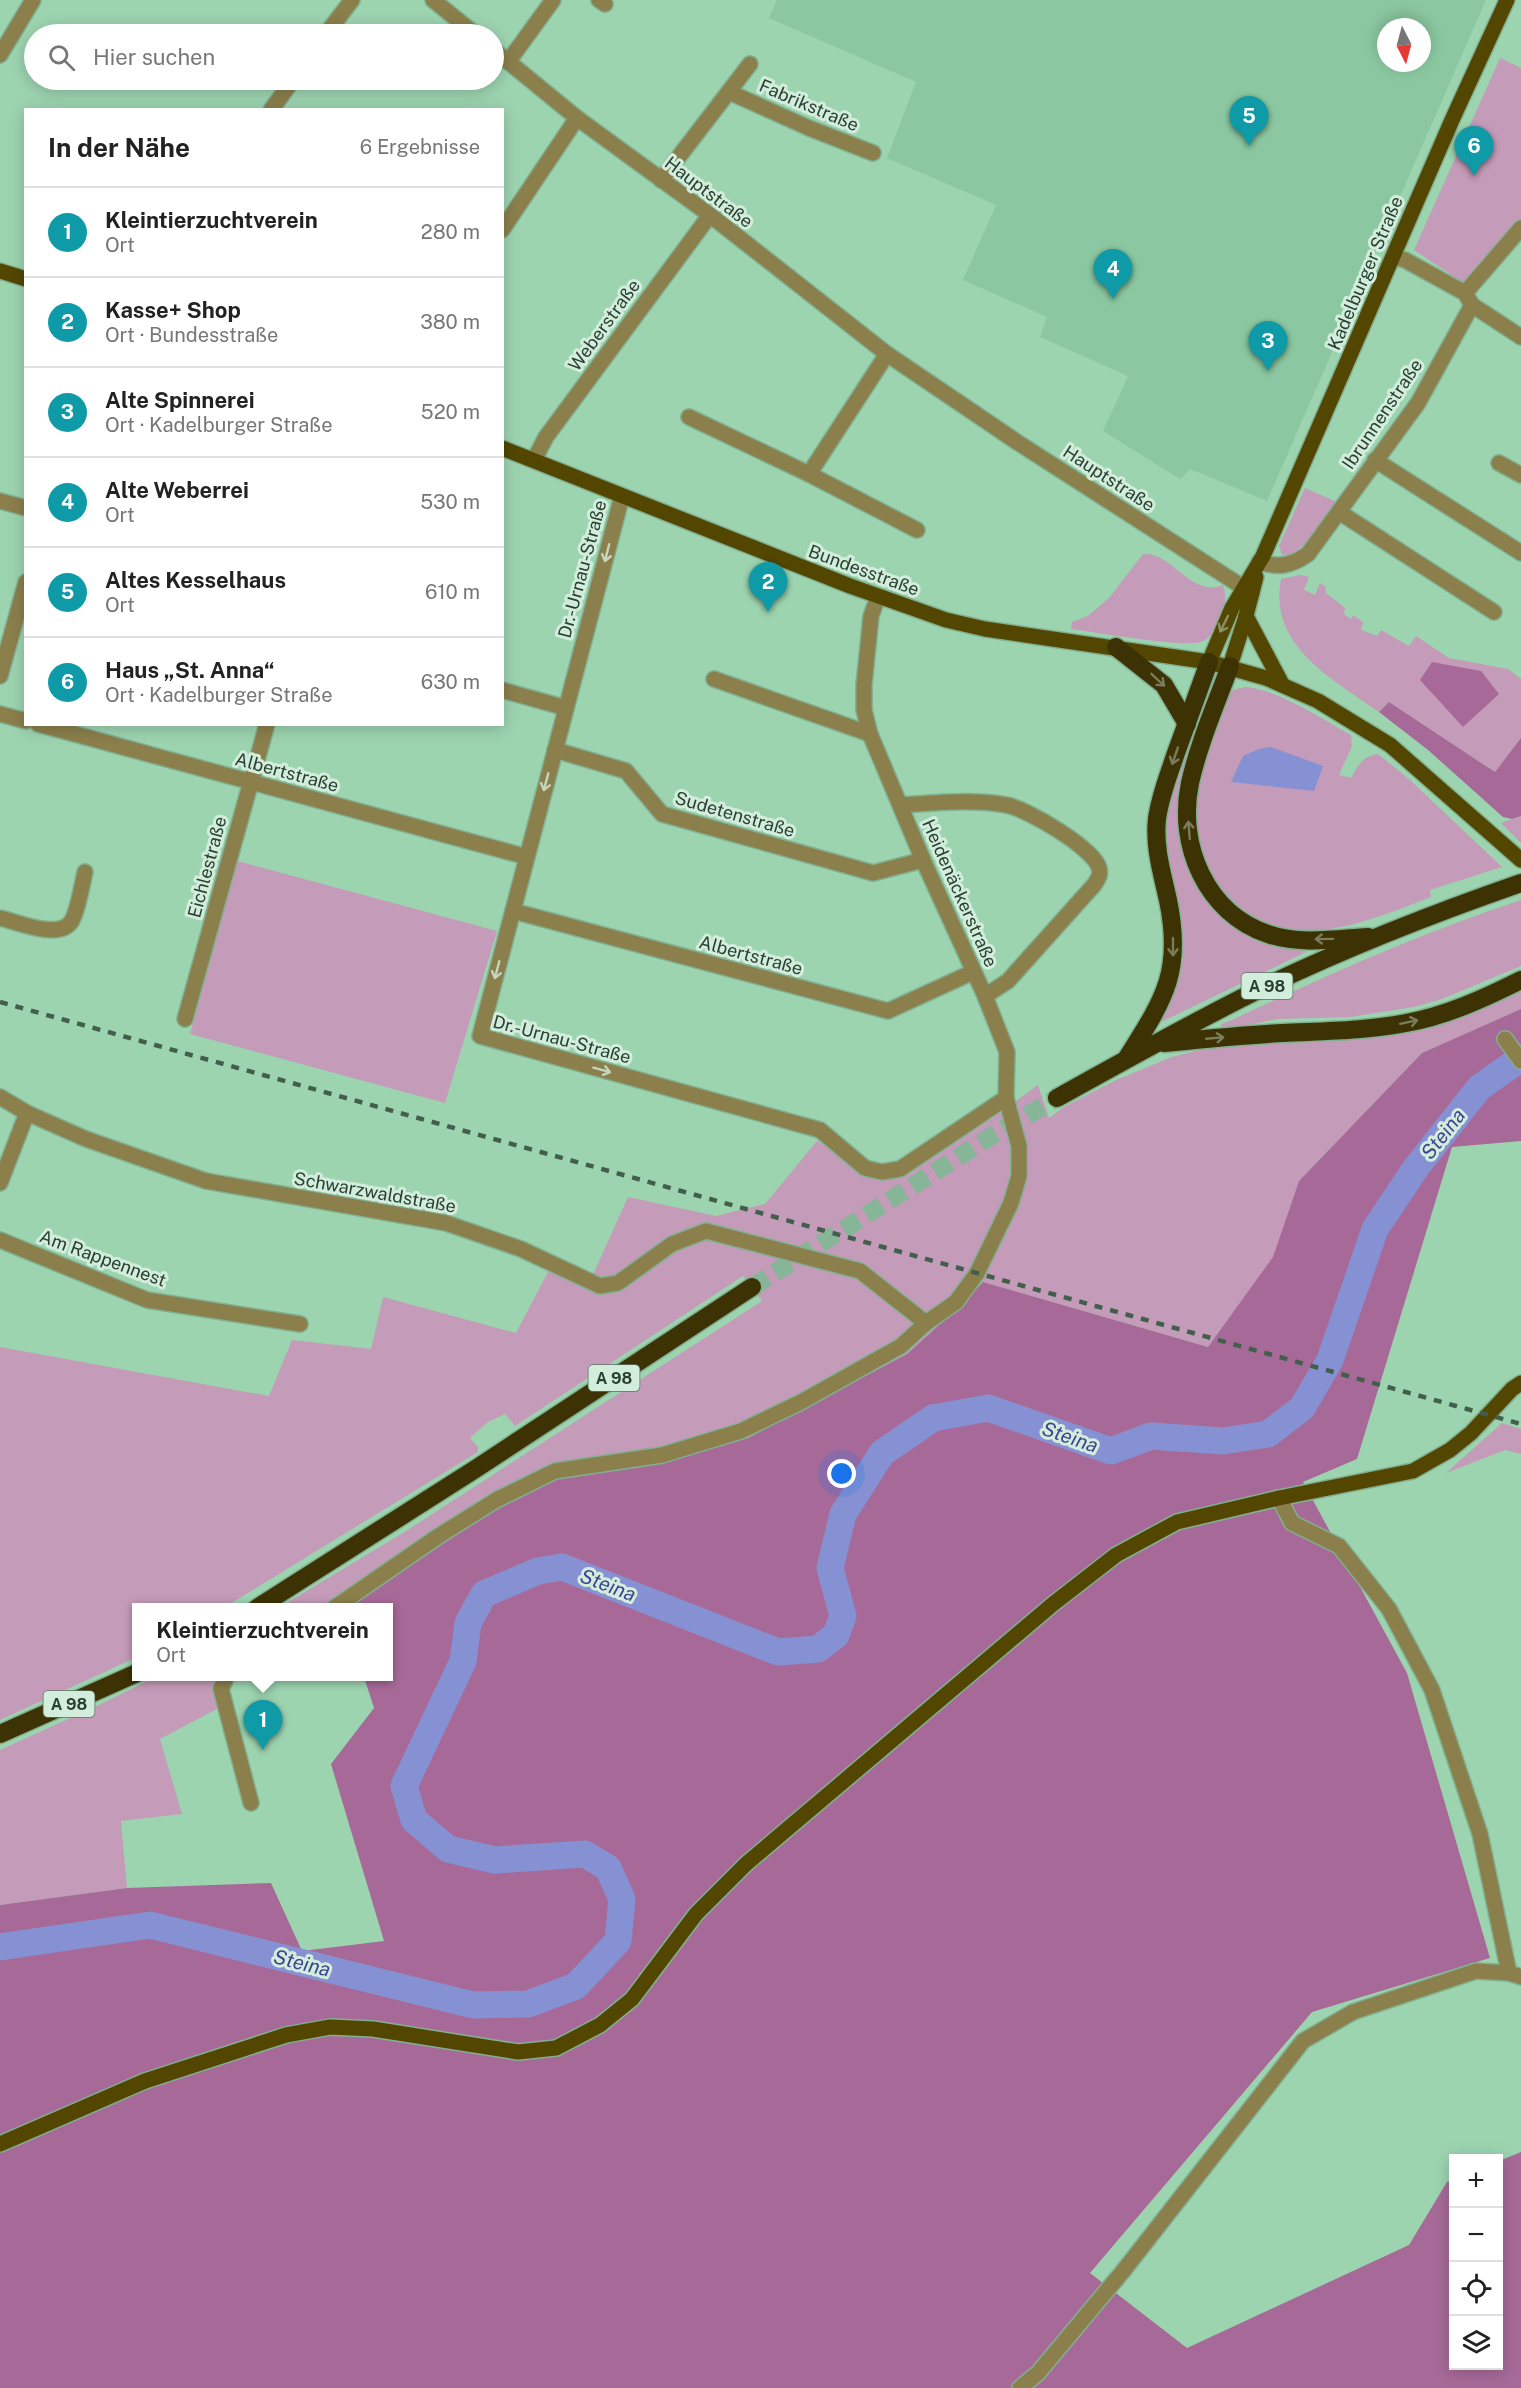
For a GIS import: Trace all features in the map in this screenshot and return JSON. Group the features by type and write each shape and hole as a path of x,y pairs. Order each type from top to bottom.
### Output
{"highway":[{"path":"1116,647 1164,685 1186,724"},
{"path":"1125,1060 1166,991 1173,961 1172,921 1158,860 1157,819 1162,793 1209,662"},
{"path":"1230,666 1198,751 1190,784 1187,811 1189,837 1196,865 1208,888 1245,924 1270,935 1297,940 1382,936"},
{"name":"A 98","path":"1057,1098 1244,997 1382,936 1521,883"},
{"path":"1156,1043 1363,1029 1407,1023 1472,1002 1521,980"},
{"name":"A 98","path":"265,1603 477,1468 752,1287"},
{"name":"A 98","path":"0,1734 132,1675"}],"main road":[{"name":"Kadelburger Straße","path":"1209,662 1222,628 1248,590 1507,0"},
{"path":"0,271 24,278"},
{"name":"Bundesstraße","path":"504,449 878,597 946,620 985,629 1209,662 1230,666 1282,684 1340,713 1390,745 1521,860"},
{"name":"Kadelburger Straße","path":"1230,666 1246,616 1248,590"},
{"path":"1246,616 1282,684"},
{"path":"0,2144 145,2081 286,2035 330,2027 373,2029 518,2052 556,2048 600,2025 632,1999 696,1914 746,1864 1053,1604 1116,1555 1177,1522 1279,1498 1413,1471 1450,1450 1471,1433 1486,1414 1521,1383"}],"street":[{"path":"334,24 352,0"},
{"path":"433,0 463,24"},
{"path":"508,62 553,0"},
{"path":"0,56 27,2"},
{"name":"Hauptstraße","path":"504,59 577,118 710,215 887,354 1017,442 1248,590"},
{"name":"Fabrikstraße","path":"661,180 750,64"},
{"path":"272,108 286,90"},
{"name":"Fabrikstraße","path":"729,92 809,128 873,153"},
{"path":"504,227 577,118"},
{"name":"Weberstraße","path":"534,460 546,436 710,215"},
{"name":"Ibrunnenstraße","path":"1259,562 1274,567 1285,566 1298,562 1308,554 1418,403 1469,299 1521,228"},
{"path":"1394,256 1405,260 1469,299 1521,337"},
{"path":"809,474 887,354"},
{"path":"689,417 809,474 917,531"},
{"path":"1375,460 1521,553"},
{"path":"1499,463 1521,475"},
{"name":"Dr.-Urnau-Straße","path":"622,496 480,1036 820,1130 865,1167 882,1172 900,1169 1005,1098"},
{"path":"0,501 24,507"},
{"path":"1339,512 1494,612"},
{"path":"0,676 24,589"},
{"name":"Heidenäckerstraße","path":"341,1603 496,1500 555,1471 662,1455 741,1431 801,1402 901,1346 926,1323 956,1302 977,1273 1011,1203 1018,1176 1019,1146 1005,1098 1007,1052 985,996 923,860 870,734 864,710 864,685 871,616 878,597"},
{"path":"714,679 870,734"},
{"path":"504,691 566,708"},
{"path":"0,714 24,720"},
{"name":"Albertstraße","path":"45,726 527,856"},
{"name":"Eichlestraße","path":"185,1019 266,726"},
{"name":"Sudetenstraße","path":"555,750 626,771 662,814 873,873 923,860"},
{"name":"Heidenäckerstraße","path":"901,805 943,803 1007,805 1024,810 1060,831 1087,852 1099,866 1100,876 1094,885 1008,981 985,996"},
{"path":"0,918 54,931 64,928 72,921 85,872"},
{"name":"Albertstraße","path":"513,911 888,1011 973,972"},
{"path":"1505,1039 1521,1061"},
{"name":"Schwarzwaldstraße","path":"0,1097 27,1113 86,1139 206,1180 446,1223 521,1248 600,1286 618,1283 672,1244 706,1231 860,1271 926,1323"},
{"path":"0,1183 27,1113"},
{"name":"Am Rappennest","path":"0,1240 147,1300 300,1324"},
{"path":"1020,2388 1038,2373 1124,2270 1303,2041 1353,2012 1476,1971 1515,1975 1480,1834 1432,1690 1389,1609 1339,1546 1292,1524 1279,1498"},
{"path":"225,1681 221,1689 251,1803"}],"shaded area":[{"path":"777,0 1486,0 1267,501 1190,469 1180,479 1103,431 1128,376 1040,337 1047,317 963,280 996,205 887,158 916,82 769,18"},
{"path":"1500,58 1521,68 1521,220 1465,284 1414,250"},
{"path":"1305,488 1337,502 1305,544 1297,551 1282,555 1279,546"},
{"path":"1143,554 1154,555 1164,560 1201,585 1211,587 1223,585 1225,597 1223,609 1208,638 1201,642 1177,643 1071,629 1072,622 1088,616 1109,598"},
{"path":"1300,575 1309,577 1304,590 1315,595 1320,583 1325,586 1326,593 1345,608 1344,614 1351,619 1353,615 1363,622 1361,630 1377,636 1381,630 1409,646 1416,636 1449,658 1508,669 1521,679 1521,738 1495,772 1389,702 1379,712 1342,687 1308,658 1294,642 1284,623 1280,603 1281,579"},
{"path":"1432,662 1481,671 1499,694 1463,727 1420,680"},
{"path":"1214,683 1179,807 1180,839 1186,863 1210,905 1230,923 1252,936 1274,944 1297,946 1306,952 1157,1024 1175,987 1183,958 1183,938 1166,849 1164,823 1170,795 1209,687"},
{"path":"1245,687 1272,693 1286,699 1351,735 1352,746 1339,775 1351,778 1362,762 1378,754 1410,780 1502,867 1430,890 1431,897 1399,909 1334,928 1299,931 1279,928 1244,911 1228,897 1205,864 1198,845 1195,810 1201,774 1218,719 1233,690"},
{"path":"1389,702 1495,772 1521,738 1521,816 1512,819 1503,817 1428,750 1379,712"},
{"path":"1521,816 1521,843 1501,823"},
{"path":"237,861 497,931 445,1103 190,1034"},
{"path":"1521,900 1521,966 1442,999 1414,1007 1350,1017 1277,1019 1222,1031 1221,1024 1339,971 1447,926"},
{"path":"1521,987 1521,1009 1422,1053 1299,1181 1274,1257 1208,1347 983,1282 907,1354 748,1438 663,1463 555,1477 354,1603 287,1603 406,1531 762,1301 743,1276 515,1426 505,1414 488,1422 470,1438 478,1447 478,1452 232,1603 132,1603 132,1659 0,1720 0,1347 269,1396 292,1340 371,1349 383,1297 516,1333 548,1272 592,1277 628,1197 716,1216 765,1204 817,1141 841,1154 856,1172 868,1176 900,1176 994,1117 1038,1085 1049,1118 1064,1107 1116,1080 1172,1057 1200,1050 1233,1046 1367,1037"},
{"path":"1521,1009 1521,1141 1452,1147 1357,1459 1303,1482 1407,1673 1490,1958 1312,2012 1090,2273 1187,2348 1409,2245 1449,2181 1449,2370 1503,2370 1503,2159 1521,2152 1521,2388 0,2388 0,1905 127,1888 271,1883 302,1951 384,1941 331,1764 374,1708 365,1681 393,1681 393,1603 354,1603 498,1503 555,1477 663,1463 748,1438 907,1354 983,1282 1208,1347 1273,1257 1299,1181 1422,1053"},
{"path":"1502,1423 1521,1429 1521,1454 1505,1450 1446,1473"},
{"path":"147,1681 235,1681 229,1690 230,1702 160,1739 182,1814 121,1821 127,1888 0,1905 0,1750"}],"water":[{"path":"1271,747 1323,766 1314,791 1231,782 1243,756"}],"waterway":[{"name":"Steina","path":"0,1947 150,1925 473,2005 528,2004 576,1986 618,1941 622,1899 608,1868 585,1854 495,1860 448,1849 414,1820 404,1786 463,1661 468,1623 484,1594 538,1571 562,1567 778,1652 818,1649 836,1635 843,1616 830,1568 843,1514 882,1453 933,1418 988,1408 1111,1451 1151,1436 1223,1441 1268,1434 1302,1408 1330,1360 1375,1229 1415,1169 1479,1088 1521,1058"}],"tunnel":[{"path":"752,1287 998,1132 1057,1098"}],"railway":[{"path":"0,1002 1521,1424"}],"place":[{"name":"Altes Kesselhaus","path":"1249,146"},
{"name":"Haus „St. Anna“","path":"1474,176"},
{"name":"Alte Weberrei","path":"1113,299"},
{"name":"Alte Spinnerei","path":"1268,371"},
{"name":"Kasse+ Shop","path":"768,612"},
{"name":"Kleintierzuchtverein","path":"263,1750"}]}
